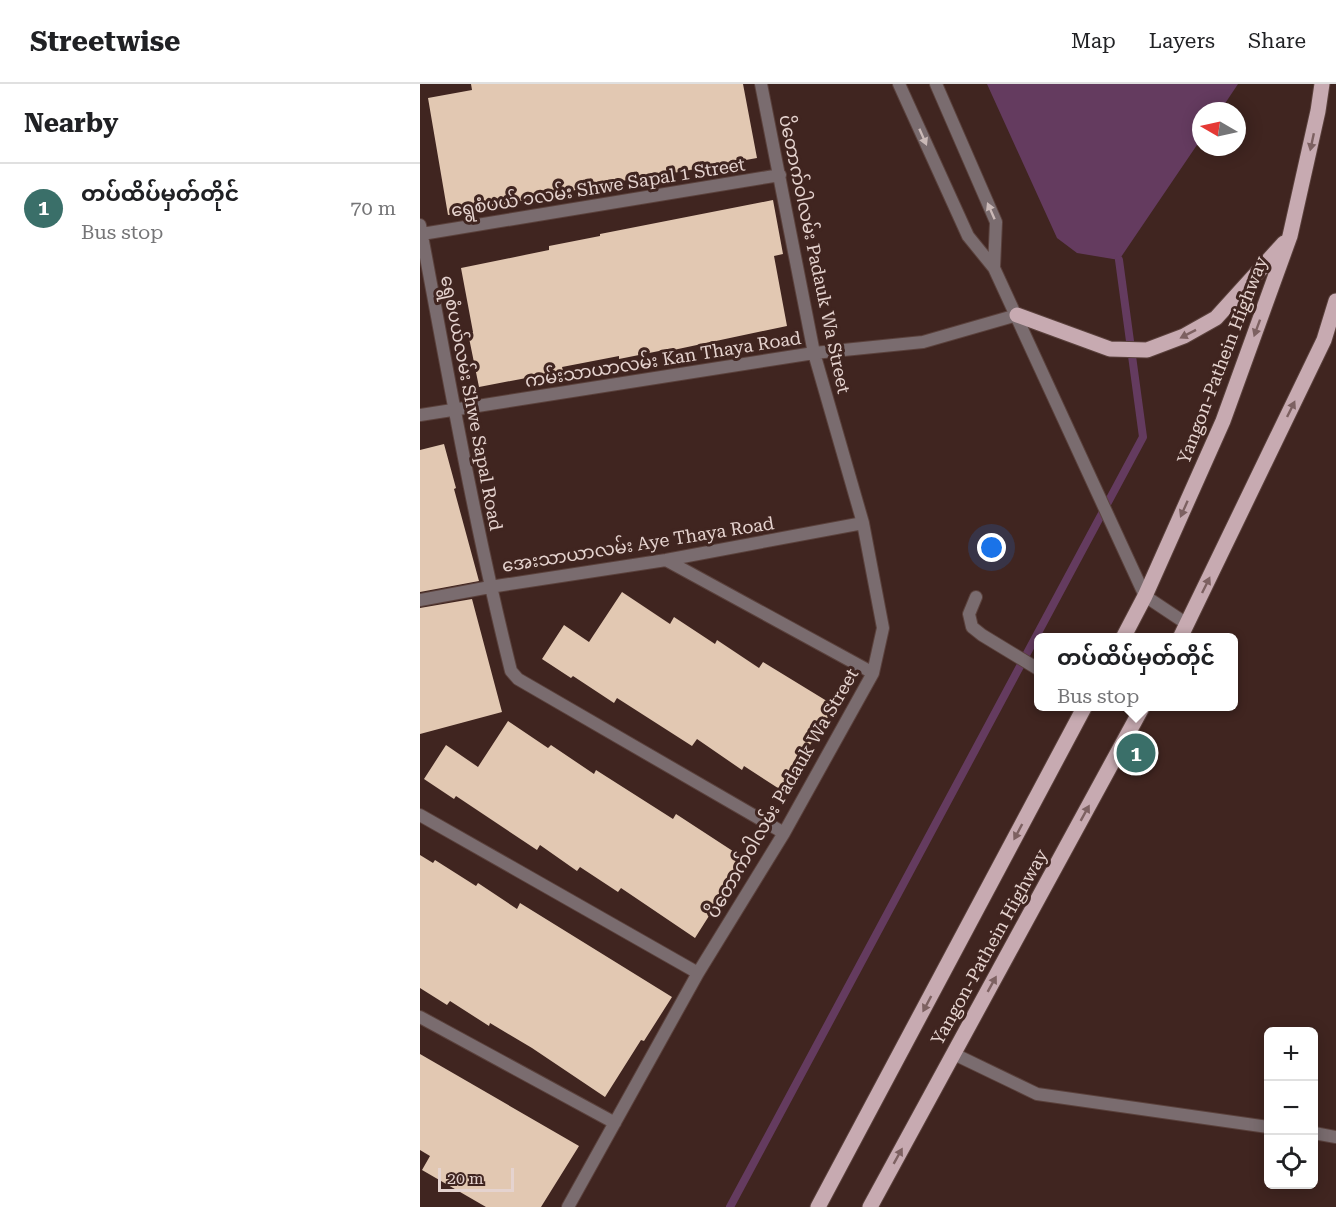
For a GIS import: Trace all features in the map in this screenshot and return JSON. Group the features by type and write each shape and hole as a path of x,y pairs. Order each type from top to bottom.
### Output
{"main road":[{"name":"Yangon-Pathein Highway","path":"1125,633 1145,596 1224,421 1290,236 1322,84"},
{"path":"1017,315 1110,349 1147,350 1184,336 1216,318 1290,236"},
{"path":"1184,631 1324,340 1336,301"},
{"name":"Yangon-Pathein Highway","path":"818,1207 1083,711"},
{"name":"Yangon-Pathein Highway","path":"870,1207 1140,711"}],"street":[{"name":"ပိတောက်ဝါလမ်း Padauk Wa Street","path":"568,1207 698,973 784,833 873,673 883,628 863,523 814,353 761,84"},
{"path":"899,84 968,236 994,268 1017,315 1145,596 1184,631"},
{"path":"936,84 996,222 994,268"},
{"name":"ရွေစံပယ် ၁လမ်း Shwe Sapal 1 Street","path":"421,230 780,175"},
{"name":"ရွေစံပယ်လမ်း Shwe Sapal Road","path":"421,230 453,409 490,587 511,671 518,680 784,833"},
{"name":"ကမ်းသာယာလမ်း Kan Thaya Road","path":"420,416 814,353 923,342 1017,315"},
{"name":"အေးသာယာလမ်း Aye Thaya Road","path":"420,600 666,560 863,523"},
{"path":"666,560 873,673"},
{"path":"976,597 969,614 972,627 1034,667"},
{"path":"420,815 698,973"},
{"path":"420,1017 615,1123"},
{"path":"954,1054 1037,1094 1264,1126"},
{"path":"1318,1134 1336,1137"}],"shaded area":[{"path":"987,84 1238,84 1226,102 1192,102 1192,152 1119,260 1077,253 1057,238"}],"building":[{"path":"471,84 743,84 757,158 673,173 673,171 448,215 428,98 472,90"},
{"path":"773,200 783,254 774,256 787,326 664,352 664,350 619,359 619,356 562,367 563,371 479,387 468,333 473,332 461,268 549,250 549,246 600,236 600,234"},
{"path":"444,444 479,581 420,592 420,450"},
{"path":"622,592 670,624 674,617 715,644 717,640 759,668 763,662 835,706 781,790 744,766 742,770 697,739 692,746 617,698 614,703 542,659 564,625 589,642"},
{"path":"472,599 502,712 420,734 420,608"},
{"path":"508,721 548,748 551,745 594,774 596,770 673,819 676,814 745,859 695,938 621,888 618,892 580,867 577,871 540,845 537,850 456,796 454,799 424,779 446,745 478,767"},
{"path":"420,855 433,863 435,860 476,886 478,883 517,909 520,903 672,997 644,1041 641,1040 605,1097 490,1023 489,1026 450,1001 447,1005 420,988"},
{"path":"420,1054 579,1146 541,1207 486,1207 422,1170 430,1156 420,1150"}],"waterway":[{"path":"1038,633 1143,437 1119,260"},
{"path":"730,1207 1034,640"}],"place":[{"name":"တပ်ထိပ်မှတ်တိုင်","path":"1136,753"}]}
